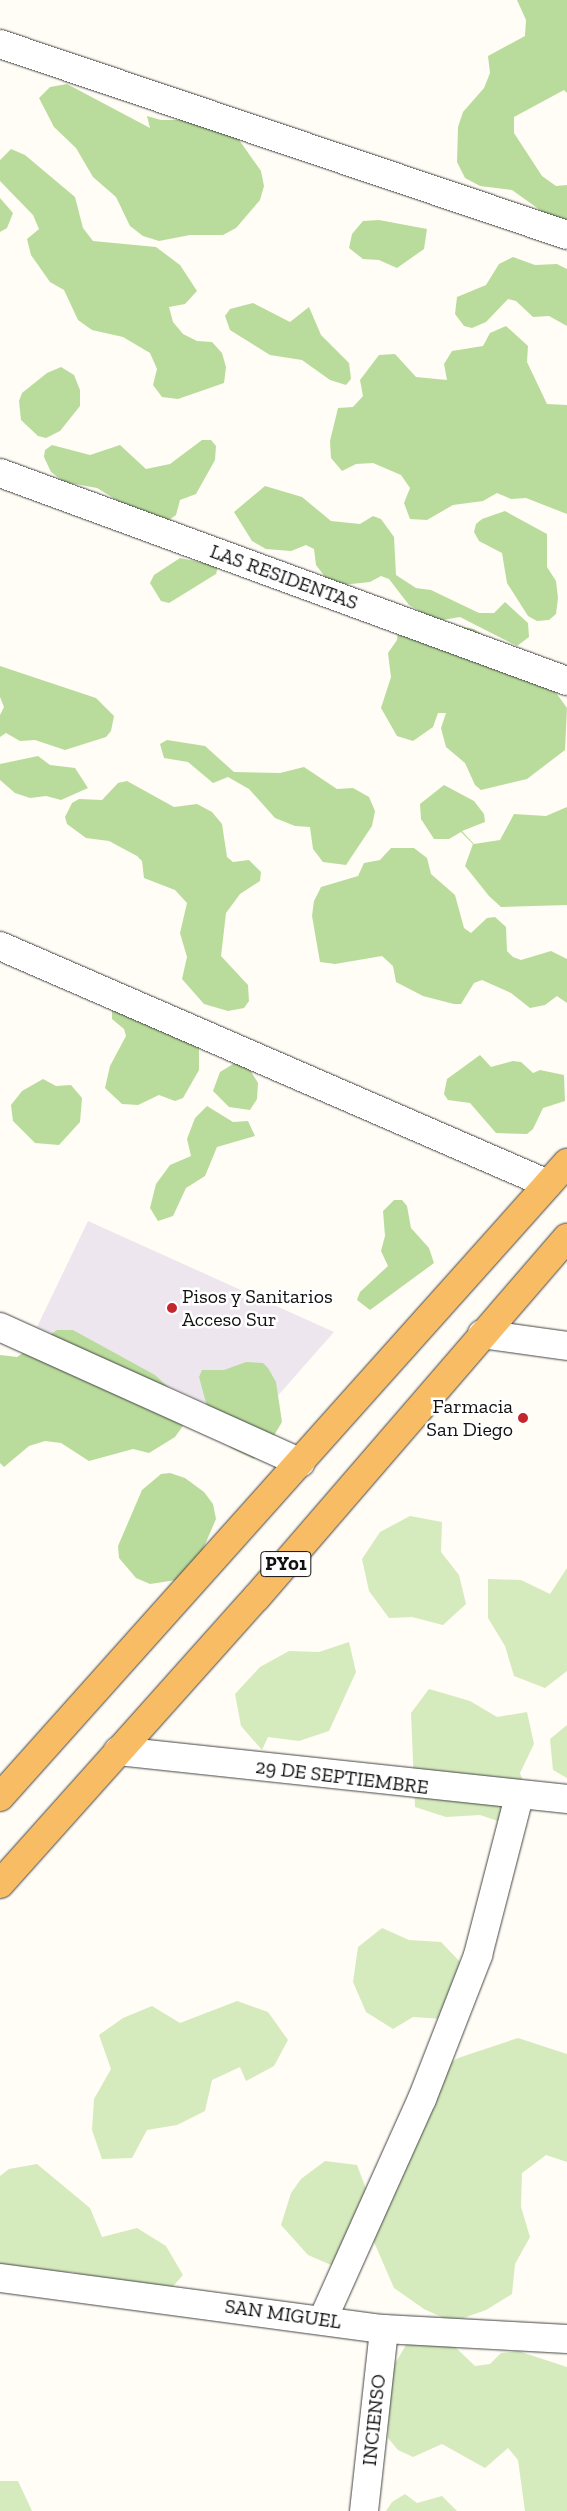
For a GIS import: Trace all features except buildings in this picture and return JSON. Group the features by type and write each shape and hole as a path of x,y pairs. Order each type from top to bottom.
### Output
{"highway":[{"name":"PY01","path":"0,1797 301,1463 567,1162"},
{"name":"PY01","path":"0,1884 256,1598 482,1334 567,1238"}],"street":[{"path":"0,44 567,235"},
{"name":"LAS RESIDENTAS","path":"0,473 565,675"},
{"path":"0,946 548,1184"},
{"path":"0,1327 301,1463"},
{"path":"482,1334 567,1346"},
{"name":"29 DE SEPTIEMBRE","path":"118,1751 519,1797 567,1799"},
{"path":"323,2319 422,2099 478,1956 519,1797"},
{"name":"SAN MIGUEL","path":"0,2278 323,2319 384,2329 567,2339"},
{"name":"INCIENSO","path":"364,2511 384,2329"}],"shaded area":[{"name":"Pisos y Sanitarios Acceso Sur","path":"88,1221 334,1332 253,1424 37,1327"}],"green space":[{"path":"517,0 567,0 567,93 564,90 514,117 514,133 542,176 556,186 567,185 567,219 554,220 512,190 480,186 465,178 457,162 458,127 463,112 484,88 490,73 488,56 525,36 526,20"},
{"path":"67,84 150,128 147,116 161,120 225,120 261,171 264,186 260,200 236,228 223,235 190,235 159,241 143,236 130,226 116,197 93,177 76,148 54,127 39,98 50,87"},
{"path":"11,149 25,155 75,197 83,228 93,241 156,247 180,265 197,291 185,304 169,307 173,322 183,334 197,341 212,342 222,353 226,367 224,383 178,399 162,397 153,385 157,369 150,353 123,337 92,330 78,320 64,290 50,282 31,255 27,239 39,229 33,215 0,181 0,160"},
{"path":"0,198 13,213 7,228 0,232"},
{"path":"379,220 427,229 424,249 397,268 379,260 363,259 349,248 352,234 363,221"},
{"path":"513,257 535,265 557,264 567,269 567,326 549,316 533,317 516,301 508,299 486,322 472,328 464,326 455,314 457,297 486,285 499,264"},
{"path":"253,303 290,322 309,307 321,335 349,363 351,379 346,385 330,380 302,360 270,355 230,330 225,316 230,309"},
{"path":"506,326 528,346 527,362 547,404 567,405 567,514 526,498 511,499 497,493 483,501 453,505 427,520 410,519 404,503 410,488 401,475 373,463 356,464 342,471 331,458 330,441 338,408 353,407 363,396 360,380 379,355 395,354 416,377 447,380 444,364 452,351 483,346 490,333"},
{"path":"61,367 74,375 80,390 80,406 60,431 46,438 38,436 21,420 19,401 22,393 47,373"},
{"path":"202,440 211,440 216,446 215,460 196,494 180,500 176,515 169,520 136,512 97,488 64,482 51,472 44,457 45,450 52,445 90,455 120,445 146,469 170,464"},
{"path":"265,486 302,497 331,521 360,524 373,516 381,519 394,537 396,575 416,588 431,590 479,613 494,613 505,602 528,623 529,637 517,646 460,617 437,621 409,605 389,579 381,576 370,582 332,586 316,565 314,549 306,545 291,551 266,549 252,541 234,512"},
{"path":"505,511 547,534 547,567 556,581 558,598 556,614 549,620 537,621 528,616 507,583 502,553 479,541 474,532 476,524 482,519"},
{"path":"180,558 218,566 216,574 169,603 161,601 150,583 154,575"},
{"path":"400,616 474,629 481,634 490,655 552,687 567,708 565,750 527,779 481,790 475,785 465,763 446,747 441,728 446,713 438,713 433,727 413,741 397,736 381,708 391,677 388,653 397,640"},
{"path":"0,666 96,698 114,716 111,731 106,737 65,750 35,740 20,741 6,733 0,737 0,715 4,707 0,697"},
{"path":"167,740 205,746 234,772 280,773 304,767 337,789 353,788 369,797 375,811 372,826 346,865 323,862 313,849 310,827 295,826 275,818 249,789 228,777 213,783 188,762 164,758 160,744"},
{"path":"38,756 50,765 75,768 88,788 61,800 46,796 30,798 15,793 0,780 0,764"},
{"path":"127,781 174,807 197,804 212,812 222,824 227,857 233,862 249,860 261,872 260,881 240,894 226,913 221,956 248,985 249,1001 244,1008 228,1011 204,1004 182,979 187,957 180,933 187,903 175,890 144,878 142,861 137,856 109,841 86,838 67,824 65,817 72,803 79,799 102,800 118,783"},
{"path":"444,785 474,801 484,814 485,822 462,831 474,844 500,840 514,814 546,816 567,807 567,905 501,907 489,896 465,866 473,844 461,832 449,839 434,839 421,819 420,804"},
{"path":"391,848 414,848 427,858 431,874 455,895 464,928 471,933 487,918 495,917 506,927 507,951 513,957 521,960 551,951 567,959 567,1003 557,996 545,1005 530,1008 511,993 482,980 474,983 461,1004 454,1004 423,996 396,982 393,966 382,956 335,964 320,962 312,916 314,901 321,887 358,876 364,863 380,860"},
{"path":"112,1010 199,1046 199,1070 183,1098 175,1101 159,1095 138,1105 122,1104 105,1088 110,1066 126,1036 124,1029 112,1019"},
{"path":"480,1055 491,1067 513,1061 521,1062 533,1073 540,1070 564,1075 565,1101 543,1108 533,1129 527,1134 496,1133 470,1103 448,1100 444,1094 447,1079"},
{"path":"238,1061 246,1063 258,1083 257,1099 250,1110 229,1107 213,1091 220,1072"},
{"path":"43,1079 56,1086 71,1085 82,1098 80,1122 59,1145 35,1143 13,1121 11,1105 22,1091"},
{"path":"207,1106 233,1122 248,1121 255,1136 217,1147 205,1176 186,1188 173,1216 158,1221 150,1208 156,1184 170,1165 191,1156 187,1139 195,1118"},
{"path":"394,1200 402,1200 407,1206 411,1228 429,1248 434,1263 370,1310 357,1300 360,1292 388,1266 381,1251 385,1236 383,1211"},
{"path":"57,1330 73,1330 155,1375 178,1396 185,1423 175,1437 149,1453 133,1449 89,1461 61,1443 45,1441 29,1446 4,1467 0,1463 0,1355 17,1357"},
{"path":"246,1362 263,1363 268,1368 276,1382 282,1422 266,1449 254,1459 231,1448 220,1435 211,1421 199,1377 202,1370 224,1370"},
{"path":"170,1473 185,1478 204,1492 213,1504 216,1519 200,1556 176,1580 150,1584 136,1578 119,1558 118,1546 142,1490 161,1474"},
{"path":"410,1516 442,1522 441,1552 459,1575 466,1604 443,1625 412,1617 389,1618 369,1591 362,1559 380,1532"},
{"path":"567,1568 567,1671 545,1688 514,1676 505,1646 488,1618 488,1579 521,1580 550,1594"},
{"path":"349,1642 356,1672 329,1731 299,1741 268,1737 262,1750 241,1726 235,1694 260,1667 289,1651 319,1652"},
{"path":"429,1689 470,1701 497,1717 527,1712 534,1744 520,1773 532,1805 510,1825 480,1815 446,1817 415,1807 411,1713"},
{"path":"567,1725 567,1778 553,1770 550,1739"},
{"path":"382,1928 409,1940 441,1942 465,1967 445,2019 413,2017 393,2029 366,2012 353,1982 358,1947"},
{"path":"237,2001 268,2012 288,2040 274,2066 246,2081 240,2067 212,2080 205,2111 177,2125 147,2130 132,2158 102,2159 92,2130 94,2099 111,2069 99,2035 123,2018 152,2006 180,2023"},
{"path":"518,2038 567,2054 567,2162 546,2155 522,2173 521,2207 530,2237 515,2264 512,2294 486,2310 452,2322 424,2309 394,2288 367,2226 338,2268 308,2255 281,2225 291,2193 301,2179 325,2161 357,2165 368,2194 432,2075 458,2058"},
{"path":"37,2164 90,2208 102,2237 137,2228 166,2246 183,2275 162,2299 132,2306 73,2272 41,2273 0,2283 0,2176 9,2169"},
{"path":"422,2338 452,2344 475,2366 490,2364 501,2353 518,2351 567,2367 567,2511 525,2511 518,2460 508,2448 485,2468 442,2444 413,2457 398,2450 388,2438 390,2372 406,2345"},
{"path":"0,2481 18,2481 32,2511 0,2511"},
{"path":"405,2494 417,2503 442,2496 457,2511 386,2511 392,2502"}],"place":[{"name":"Pisos y Sanitarios Acceso Sur","path":"172,1308"},
{"name":"Farmacia San Diego","path":"523,1418"}]}
